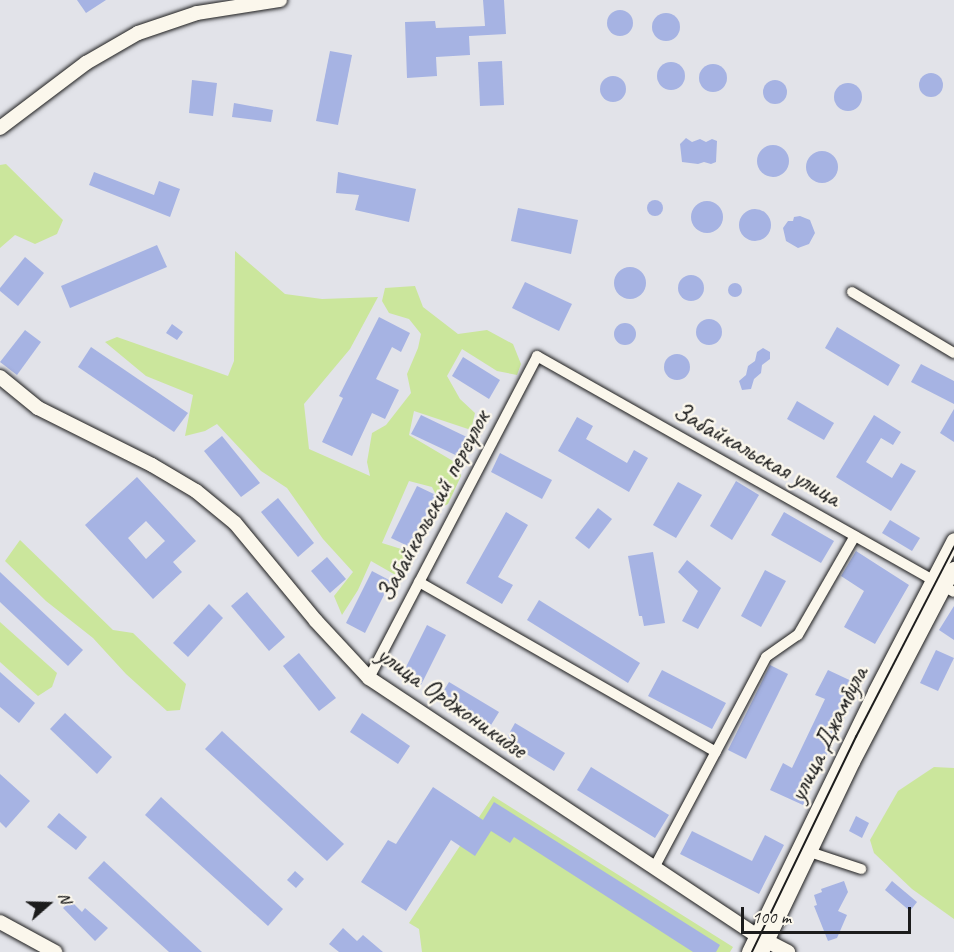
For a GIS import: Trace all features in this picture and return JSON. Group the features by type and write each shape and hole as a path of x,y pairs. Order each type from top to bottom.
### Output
{"street":[{"path":"0,128 86,63 138,33 197,13 280,0"},
{"path":"852,292 954,353"},
{"name":"Забайкальская улица","path":"537,356 944,586"},
{"name":"Забайкальский переулок","path":"369,678 537,356"},
{"name":"улица Орджоникидзе","path":"0,377 38,408 152,465 205,498 235,522 316,621 369,678 654,868 762,944 788,952"},
{"path":"654,868 766,657 798,635 855,536"},
{"name":"улица Джамбула","path":"762,944 944,586 954,540"},
{"name":"улица Джамбула","path":"749,952 762,944 853,762 954,569"},
{"path":"419,582 716,752"},
{"path":"810,852 861,869"},
{"path":"0,922 55,952"}],"green space":[{"path":"6,164 63,220 57,234 35,244 15,235 0,248 0,165"},
{"path":"235,251 285,294 322,299 378,297 350,349 304,404 309,449 370,476 367,462 372,433 386,425 411,393 407,374 421,334 409,319 389,313 382,301 385,288 415,286 423,307 458,334 487,330 513,344 521,364 517,375 497,371 462,349 447,376 460,399 475,413 471,430 414,411 409,435 458,464 461,476 448,504 442,507 432,487 409,481 382,543 414,553 399,577 371,561 358,590 342,615 334,596 353,572 323,539 287,488 261,471 217,424 205,431 185,436 193,395 146,376 105,342 117,337 228,376 234,361"},
{"path":"20,540 113,630 133,633 186,684 180,710 167,711 126,674 93,638 46,601 5,561"},
{"path":"0,622 57,673 52,687 38,696 0,662"},
{"path":"934,767 954,768 954,919 912,889 874,853 870,840 898,791"},
{"path":"493,796 733,947 730,952 422,952 419,929 409,923"}],"building":[{"path":"77,0 106,0 86,13"},
{"path":"483,0 504,0 506,34 469,36 470,55 436,57 437,76 407,78 405,22 435,21 436,28 485,26"},
{"path":"620,10 629,14 633,23 629,32 620,36 611,32 607,23 611,14"},
{"path":"666,13 676,17 680,27 676,37 666,41 656,37 652,27 656,17"},
{"path":"330,51 352,55 338,125 316,121"},
{"path":"502,61 504,105 480,106 478,62"},
{"path":"671,62 681,66 685,76 681,86 671,90 661,86 657,76 661,66"},
{"path":"713,64 723,68 727,78 723,88 713,92 703,88 699,78 703,68"},
{"path":"931,73 940,76 943,85 940,94 931,97 922,94 919,85 922,76"},
{"path":"613,76 622,80 626,89 622,98 613,102 604,98 600,89 604,80"},
{"path":"192,80 217,83 213,116 189,113"},
{"path":"775,80 784,83 787,92 784,101 775,104 766,101 763,92 766,83"},
{"path":"848,83 858,87 862,97 858,107 848,111 838,107 834,97 838,87"},
{"path":"234,103 273,110 271,122 232,117"},
{"path":"686,138 692,142 700,139 706,142 712,139 717,141 716,162 698,164 682,162 680,144"},
{"path":"773,145 784,150 789,161 784,172 773,177 762,172 757,161 762,150"},
{"path":"822,151 833,156 838,167 833,178 822,183 811,178 806,167 811,156"},
{"path":"94,172 154,195 159,181 180,189 170,217 89,185"},
{"path":"338,172 416,189 409,222 355,210 359,195 336,193"},
{"path":"655,200 663,208 655,216 647,208"},
{"path":"707,201 718,206 723,217 718,228 707,233 696,228 691,217 696,206"},
{"path":"518,208 578,220 571,254 511,241"},
{"path":"755,209 766,214 771,225 766,236 755,241 744,236 739,225 744,214"},
{"path":"800,216 810,220 815,233 809,244 798,248 786,241 783,228 788,221 793,221 794,217"},
{"path":"157,245 167,267 70,308 61,286"},
{"path":"25,257 44,273 18,306 0,291 0,288"},
{"path":"630,267 641,272 646,283 641,294 630,299 619,294 614,283 619,272"},
{"path":"691,275 700,279 704,288 700,297 691,301 682,297 678,288 682,279"},
{"path":"525,282 572,304 559,331 512,308"},
{"path":"735,283 740,285 742,290 740,295 735,297 730,295 728,290 730,285"},
{"path":"379,317 410,333 401,352 392,347 376,379 399,390 385,419 372,413 352,456 322,442 343,398 339,396"},
{"path":"709,319 718,323 722,332 718,341 709,345 700,341 696,332 700,323"},
{"path":"625,323 635,330 636,334 629,344 625,345 615,338 614,334 621,324"},
{"path":"172,324 183,332 177,340 166,333"},
{"path":"837,327 900,365 888,386 825,348"},
{"path":"25,330 41,342 17,375 0,362"},
{"path":"91,347 188,413 174,432 78,367"},
{"path":"763,348 770,352 770,359 762,365 761,373 754,379 751,389 742,390 739,381 746,375 748,366 755,361 757,352"},
{"path":"677,354 686,358 690,367 686,376 677,380 668,376 664,367 668,358"},
{"path":"463,357 500,380 489,399 452,376"},
{"path":"921,364 954,381 954,404 911,382"},
{"path":"797,401 834,423 824,440 787,419"},
{"path":"954,409 954,442 940,433"},
{"path":"421,415 473,440 464,459 411,434"},
{"path":"874,415 901,432 893,445 881,438 866,462 892,478 901,463 916,471 891,511 836,477"},
{"path":"577,417 593,426 586,439 627,463 634,450 648,458 629,492 558,451"},
{"path":"222,436 260,483 241,497 204,451"},
{"path":"500,453 552,480 542,499 491,472"},
{"path":"137,477 196,541 173,562 182,572 153,599 85,525","holes":["146,521 165,541 146,559 128,538"]},
{"path":"736,481 759,495 732,540 710,526"},
{"path":"678,482 702,495 676,538 653,525"},
{"path":"417,486 436,495 410,547 391,538"},
{"path":"278,498 314,543 298,557 261,512"},
{"path":"598,508 612,519 589,549 575,538"},
{"path":"506,512 528,525 498,577 513,585 502,604 466,583"},
{"path":"784,512 834,541 821,563 771,535"},
{"path":"890,520 920,538 912,551 882,533"},
{"path":"856,551 909,585 875,644 844,627 864,591 841,576"},
{"path":"653,552 665,623 644,626 642,616 639,616 628,556"},
{"path":"327,557 346,579 330,593 311,571"},
{"path":"687,560 721,588 698,629 682,621 698,591 678,572"},
{"path":"765,570 786,581 761,627 741,616"},
{"path":"372,571 391,581 365,633 346,623"},
{"path":"0,572 83,650 68,666 0,602"},
{"path":"247,592 285,637 269,651 231,606"},
{"path":"539,600 640,663 628,683 527,620"},
{"path":"209,604 223,618 188,657 173,643"},
{"path":"954,606 954,640 939,630"},
{"path":"427,625 446,635 420,687 401,677"},
{"path":"936,650 954,658 938,691 920,683"},
{"path":"299,653 336,698 319,711 283,666"},
{"path":"770,665 788,674 746,759 728,750"},
{"path":"662,670 726,703 712,729 648,696"},
{"path":"828,670 860,685 803,805 770,790 783,763 792,768 825,699 815,695"},
{"path":"0,672 35,703 19,723 0,707"},
{"path":"449,682 499,712 488,730 438,700"},
{"path":"65,713 112,757 97,774 50,729"},
{"path":"362,713 410,746 398,764 350,732"},
{"path":"515,723 565,753 554,771 505,741"},
{"path":"222,731 344,844 327,861 205,749"},
{"path":"591,767 669,815 655,838 577,790"},
{"path":"0,774 30,801 6,828 0,822"},
{"path":"433,787 483,820 494,802 720,945 716,952 693,952 514,837 510,843 491,831 475,856 451,840 406,911 361,882 388,840 396,844"},
{"path":"161,797 283,909 268,926 145,815"},
{"path":"59,813 87,837 76,850 47,827"},
{"path":"856,816 869,823 862,838 849,831"},
{"path":"692,831 752,861 765,835 784,845 759,894 680,854"},
{"path":"104,861 202,952 169,952 88,878"},
{"path":"295,871 304,879 296,888 287,880"},
{"path":"844,881 848,892 838,911 847,915 837,938 828,941 814,906 817,905 814,895 822,892 821,889"},
{"path":"892,881 917,902 910,911 885,890"},
{"path":"71,901 82,912 85,908 108,928 95,941 63,908"},
{"path":"343,928 357,941 363,935 383,952 339,952 329,944"}],"tram line":[{"path":"752,952 856,737 954,547"}]}
